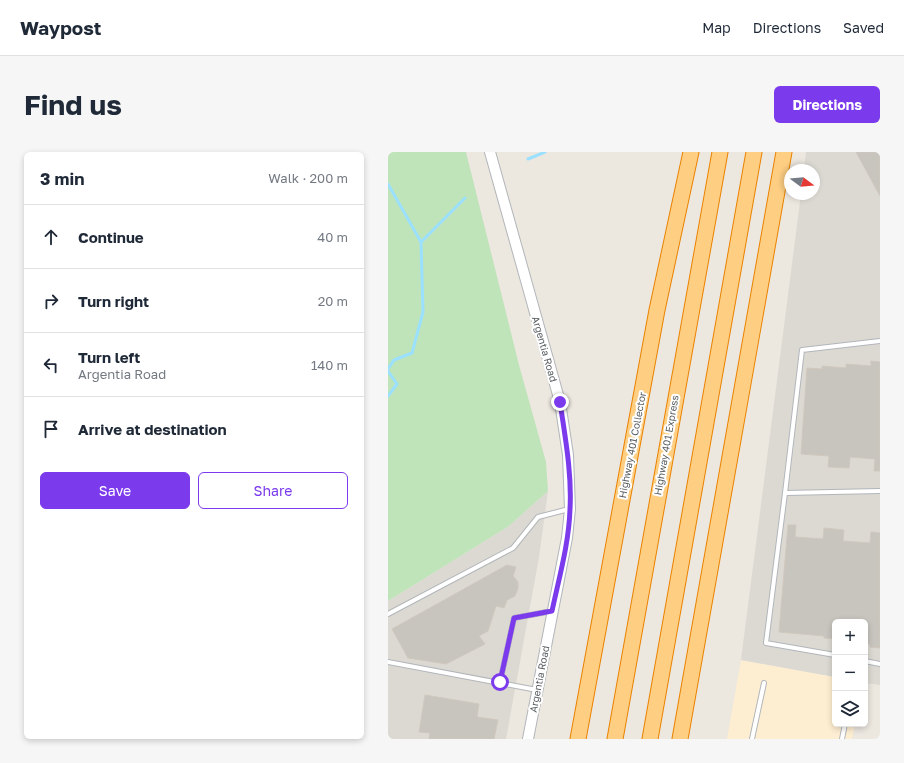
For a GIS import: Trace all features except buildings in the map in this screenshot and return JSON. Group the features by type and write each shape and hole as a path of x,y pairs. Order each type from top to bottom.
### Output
{"highway":[{"name":"Highway 401 Collector","path":"578,739 657,310 691,152"},
{"name":"Highway 401 Express","path":"615,739 720,152"},
{"path":"650,739 754,152"},
{"path":"680,739 784,152"}],"street":[{"name":"Argentia Road","path":"490,152 560,402 568,456 570,509 566,538 528,739"}],"lane":[{"path":"832,655 766,643 802,350 880,341"},
{"path":"785,493 880,491"},
{"path":"388,614 513,548 538,517 570,509"},
{"path":"500,682 514,618 552,611"},
{"path":"388,662 537,690"},
{"path":"868,662 880,664"},
{"path":"752,739 764,682"},
{"path":"842,739 844,727"}],"shaded area":[{"path":"806,152 880,152 880,685 868,683 868,619 832,619 832,676 741,660 800,200 820,200 820,164 805,164"},
{"path":"548,491 539,557 506,739 388,739 388,601 509,526"},
{"path":"741,660 832,676 832,727 854,727 852,739 727,739"}],"green space":[{"path":"388,152 466,152 519,365 546,462 548,491 509,526 388,601"}],"waterway":[{"path":"528,159 545,152"},
{"path":"388,184 421,242 423,312 412,353 394,360 388,369"},
{"path":"421,242 465,198"},
{"path":"388,371 397,384 388,396"}],"route":[{"path":"500,682 514,618 552,611 570,509 568,456 560,402"}]}
